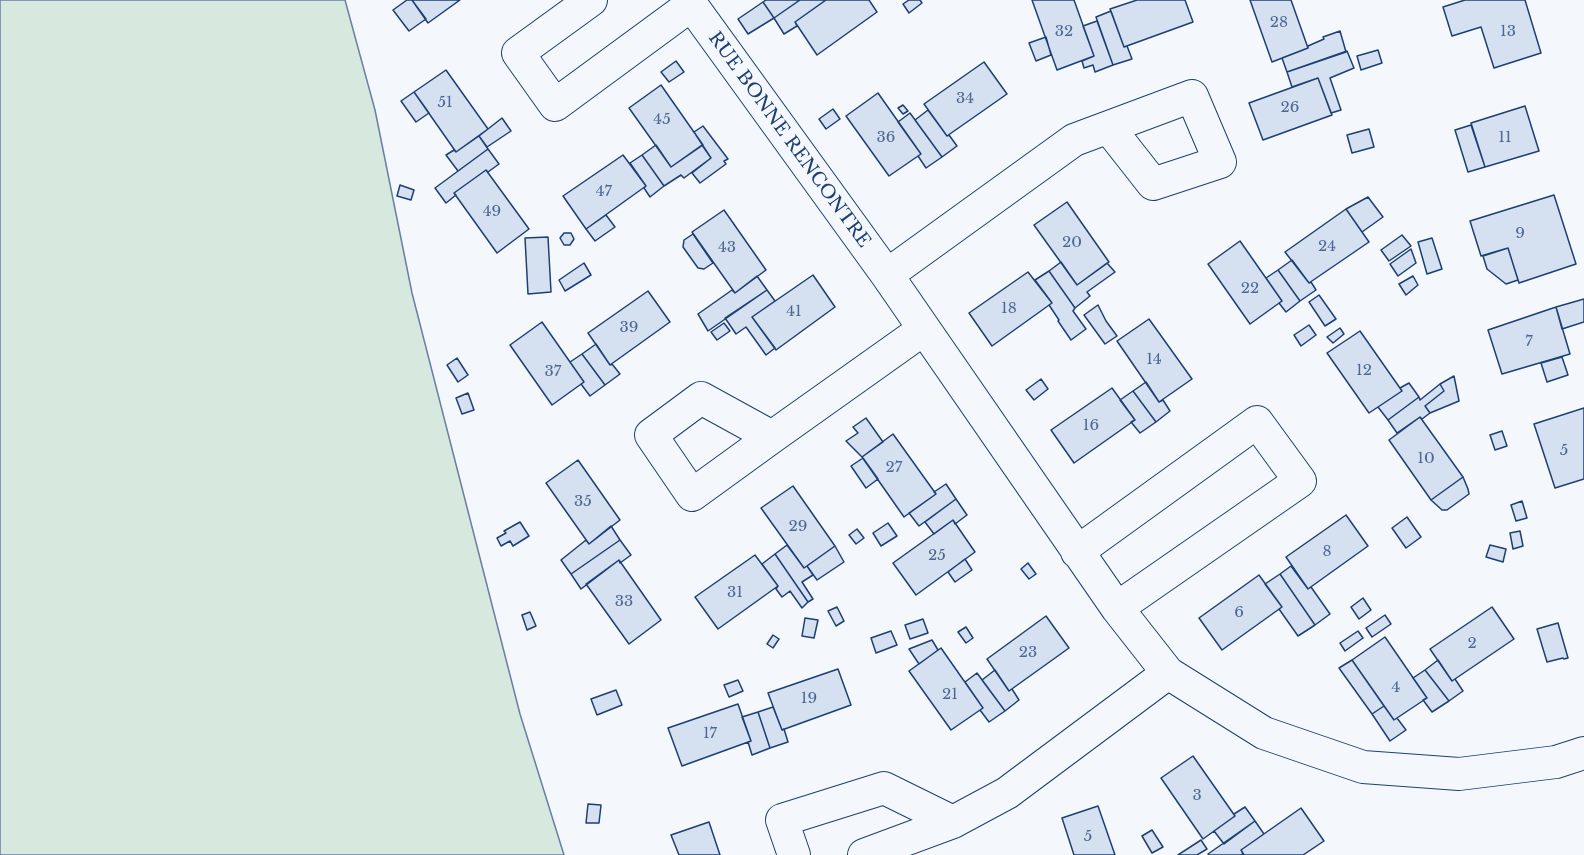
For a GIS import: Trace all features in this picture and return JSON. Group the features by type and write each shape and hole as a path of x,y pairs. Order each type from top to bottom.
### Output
{"street":[{"name":"RUE BONNE RENCONTRE","path":"591,0 518,53 555,105 690,2 887,276 1077,552 1168,673 1264,733 1364,767 1459,774 1556,762 1584,753"},
{"path":"887,276 1074,140 1109,128"},
{"path":"772,437 924,329"},
{"path":"1077,552 1257,422 1300,481 1117,608"},
{"path":"864,855 953,822 1007,793 1168,673"},
{"path":"794,855 782,820 884,788 953,822"}],"shaded area":[{"path":"0,0 345,0 375,110 412,293 520,714 564,855 0,855"}],"building":[{"path":"407,0 412,0 426,19 409,31 393,10"},
{"path":"412,0 460,0 428,23"},
{"path":"766,0 800,0 774,18 763,2"},
{"path":"800,0 826,0 795,22 797,26 784,34 774,18"},
{"path":"826,0 869,0 877,12 817,55 795,22"},
{"path":"909,0 920,0 922,3 909,13 903,4"},
{"path":"1032,0 1074,0 1094,56 1057,70"},
{"path":"1137,0 1185,0 1193,22 1124,47 1110,9"},
{"path":"1250,0 1291,0 1308,48 1272,62"},
{"path":"1465,0 1525,0 1541,53 1494,68 1481,27 1452,36 1443,7"},
{"path":"763,2 774,18 748,34 738,19"},
{"path":"1111,11 1124,47 1127,46 1132,59 1113,65 1096,17"},
{"path":"1097,21 1113,65 1095,72 1093,65 1084,68 1082,61 1094,56 1083,26"},
{"path":"1340,31 1346,52 1287,72 1282,58 1308,48 1324,39 1323,37"},
{"path":"1046,37 1051,55 1036,61 1029,43"},
{"path":"1378,50 1382,63 1361,70 1357,56"},
{"path":"1347,51 1354,68 1330,78 1341,110 1331,113 1318,78 1292,87 1287,72"},
{"path":"676,61 684,72 669,82 661,72"},
{"path":"984,62 1007,94 947,136 924,104"},
{"path":"446,70 488,129 456,152 414,92"},
{"path":"1318,78 1332,115 1263,140 1249,103"},
{"path":"661,85 703,145 671,167 629,108"},
{"path":"414,92 429,113 416,122 401,101"},
{"path":"878,93 921,154 889,176 846,116"},
{"path":"903,105 908,111 903,114 898,108"},
{"path":"1525,106 1539,151 1485,167 1471,123"},
{"path":"833,109 840,119 826,129 819,119"},
{"path":"928,110 957,146 942,157 915,120"},
{"path":"910,113 942,157 926,168 918,156 921,154 898,122"},
{"path":"502,118 511,131 487,147 479,136"},
{"path":"1471,125 1485,167 1468,172 1455,130"},
{"path":"703,126 728,159 724,161 726,164 700,183 692,173 711,158 694,132"},
{"path":"1369,129 1374,147 1352,153 1347,135"},
{"path":"479,136 488,149 458,171 446,155 454,150 456,152"},
{"path":"656,145 671,167 702,145 711,158 684,178 681,175 664,186 642,155"},
{"path":"488,149 499,164 488,172 486,170 454,193 456,195 446,203 435,188"},
{"path":"623,155 646,186 586,229 563,196"},
{"path":"642,155 664,186 650,197 644,188 646,186 630,163"},
{"path":"486,170 529,229 497,253 454,193"},
{"path":"400,185 414,190 411,200 397,196"},
{"path":"1554,195 1576,264 1519,283 1508,248 1481,256 1470,221"},
{"path":"1368,197 1383,217 1362,232 1346,209"},
{"path":"1067,202 1109,262 1077,285 1034,225"},
{"path":"1346,209 1369,242 1309,283 1285,252"},
{"path":"724,210 766,270 735,293 692,232"},
{"path":"606,215 615,227 595,241 586,229"},
{"path":"564,233 571,233 574,239 570,245 564,245 560,238"},
{"path":"693,234 713,263 704,269 698,268 683,247 684,240"},
{"path":"1402,235 1411,246 1389,261 1381,250"},
{"path":"548,237 551,292 528,294 525,238"},
{"path":"1432,238 1442,269 1427,274 1418,242"},
{"path":"1240,241 1282,301 1250,324 1208,264"},
{"path":"1508,248 1518,280 1506,284 1487,269 1483,256"},
{"path":"1411,249 1416,263 1398,276 1390,264"},
{"path":"1292,260 1316,290 1300,301 1278,270"},
{"path":"1061,262 1077,285 1107,263 1115,272 1087,292 1090,296 1075,308 1049,271"},
{"path":"584,263 591,275 565,291 559,280"},
{"path":"1278,270 1300,301 1286,312 1279,303 1282,301 1266,278"},
{"path":"1049,271 1075,308 1073,311 1086,329 1071,340 1049,305 1052,303 1035,280"},
{"path":"1028,272 1052,303 992,346 969,313"},
{"path":"813,275 835,307 776,350 752,317"},
{"path":"757,276 767,290 708,331 698,314 732,290 735,293"},
{"path":"1413,276 1418,285 1406,295 1399,284"},
{"path":"767,290 775,301 752,317 775,348 766,355 746,327 736,334 725,318"},
{"path":"648,291 670,322 610,365 588,333"},
{"path":"1319,295 1336,319 1325,326 1309,302"},
{"path":"1584,299 1584,322 1562,329 1556,307"},
{"path":"1098,305 1117,336 1105,344 1084,315"},
{"path":"1556,307 1570,354 1502,374 1488,330"},
{"path":"1149,319 1192,379 1159,402 1117,341"},
{"path":"542,322 584,382 552,405 510,345"},
{"path":"724,323 730,331 717,340 711,332"},
{"path":"1309,325 1316,335 1301,346 1294,335"},
{"path":"1340,328 1344,334 1333,343 1327,337"},
{"path":"1360,331 1402,391 1369,413 1327,353"},
{"path":"596,344 610,365 612,364 620,374 605,385 582,354"},
{"path":"582,354 605,385 590,396 581,384 584,382 570,362"},
{"path":"1562,357 1568,375 1547,382 1541,363"},
{"path":"457,358 468,375 458,382 447,365"},
{"path":"1454,376 1459,401 1430,413 1425,406 1444,391 1440,384"},
{"path":"1041,379 1048,389 1034,400 1026,390"},
{"path":"1146,382 1159,402 1163,400 1170,411 1156,422 1133,391"},
{"path":"1409,383 1419,397 1388,420 1378,407 1402,391 1400,388"},
{"path":"1440,384 1444,391 1425,406 1430,413 1397,433 1388,420"},
{"path":"1112,388 1135,420 1074,463 1051,430"},
{"path":"1133,391 1156,422 1140,433 1131,422 1135,420 1120,400"},
{"path":"468,393 474,410 462,414 456,398"},
{"path":"1584,408 1584,479 1555,488 1534,424"},
{"path":"1420,417 1463,477 1431,500 1389,440"},
{"path":"866,418 883,442 862,457 846,441 858,433 853,427"},
{"path":"1502,431 1507,446 1495,450 1490,435"},
{"path":"893,434 936,494 904,517 862,457"},
{"path":"863,458 878,479 866,488 851,466"},
{"path":"578,460 620,520 589,544 546,483"},
{"path":"1463,477 1469,494 1447,510 1442,510 1431,500"},
{"path":"946,484 956,499 919,526 909,513"},
{"path":"793,486 835,546 804,568 761,508"},
{"path":"956,499 967,515 955,524 953,520 934,534 925,522"},
{"path":"1522,501 1527,518 1516,521 1511,505"},
{"path":"1346,515 1368,546 1308,589 1286,557"},
{"path":"1407,517 1421,537 1406,548 1392,528"},
{"path":"953,520 975,552 916,595 893,563"},
{"path":"520,522 529,536 513,546 510,541 501,546 497,538"},
{"path":"888,523 897,536 881,546 873,533"},
{"path":"611,526 620,540 571,574 561,560 586,540 589,544"},
{"path":"857,529 864,538 856,544 849,535"},
{"path":"1520,531 1523,546 1513,549 1510,533"},
{"path":"620,540 631,555 620,563 619,560 581,589 571,574"},
{"path":"787,545 804,568 807,566 813,575 802,582 813,599 808,602 775,554"},
{"path":"1490,545 1506,549 1503,562 1486,557"},
{"path":"835,546 844,562 817,580 807,566"},
{"path":"775,554 808,602 802,608 790,591 782,597 776,589 778,586 762,564"},
{"path":"755,555 778,586 718,629 695,597"},
{"path":"965,559 972,570 955,582 948,572"},
{"path":"619,560 661,620 629,644 586,584"},
{"path":"1028,563 1036,574 1029,579 1021,569"},
{"path":"1291,566 1308,589 1311,587 1330,614 1315,625 1280,574"},
{"path":"1280,574 1315,625 1298,636 1279,609 1282,607 1265,584"},
{"path":"1259,575 1282,607 1222,650 1199,618"},
{"path":"1363,598 1371,610 1359,619 1351,607"},
{"path":"837,607 844,621 836,626 828,611"},
{"path":"1492,607 1514,639 1452,681 1430,649"},
{"path":"530,612 536,626 527,630 522,615"},
{"path":"1385,615 1391,624 1372,637 1366,628"},
{"path":"1046,616 1069,648 1009,691 987,659"},
{"path":"805,618 818,620 814,638 802,636"},
{"path":"923,619 928,633 910,639 905,625"},
{"path":"1558,623 1568,658 1547,662 1537,629"},
{"path":"966,627 973,638 966,643 958,632"},
{"path":"891,631 897,645 876,653 871,638"},
{"path":"1358,631 1363,638 1345,651 1340,643"},
{"path":"773,635 779,639 773,648 767,644"},
{"path":"1385,637 1427,698 1394,720 1352,660"},
{"path":"932,640 938,650 919,664 909,649"},
{"path":"941,648 983,708 951,730 909,671"},
{"path":"1352,660 1384,706 1372,714 1339,668"},
{"path":"1438,660 1452,681 1455,679 1463,691 1449,701 1425,670"},
{"path":"838,669 851,705 782,730 768,693"},
{"path":"995,670 1009,691 1012,689 1019,700 1005,711 982,680"},
{"path":"1425,670 1449,701 1432,712 1423,700 1427,698 1413,678"},
{"path":"977,673 1005,711 989,722 980,710 983,708 965,682"},
{"path":"738,680 743,691 729,697 724,685"},
{"path":"616,690 622,705 597,715 591,699"},
{"path":"738,704 751,741 682,766 668,728"},
{"path":"1384,706 1394,720 1397,718 1406,730 1390,741 1372,714"},
{"path":"773,707 788,742 770,748 758,712"},
{"path":"758,712 770,748 752,755 748,742 751,741 742,717"},
{"path":"1193,756 1235,816 1203,839 1161,778"},
{"path":"588,804 601,805 599,823 586,823"},
{"path":"1098,806 1115,855 1074,855 1062,818"},
{"path":"1245,807 1255,821 1224,844 1214,831"},
{"path":"1301,808 1324,841 1303,855 1244,855 1241,850"},
{"path":"1255,821 1264,834 1241,850 1243,854 1208,854"},
{"path":"709,822 720,855 679,855 671,835"},
{"path":"1152,830 1163,847 1152,853 1142,836"},
{"path":"1201,840 1207,849 1197,855 1178,855"}]}
